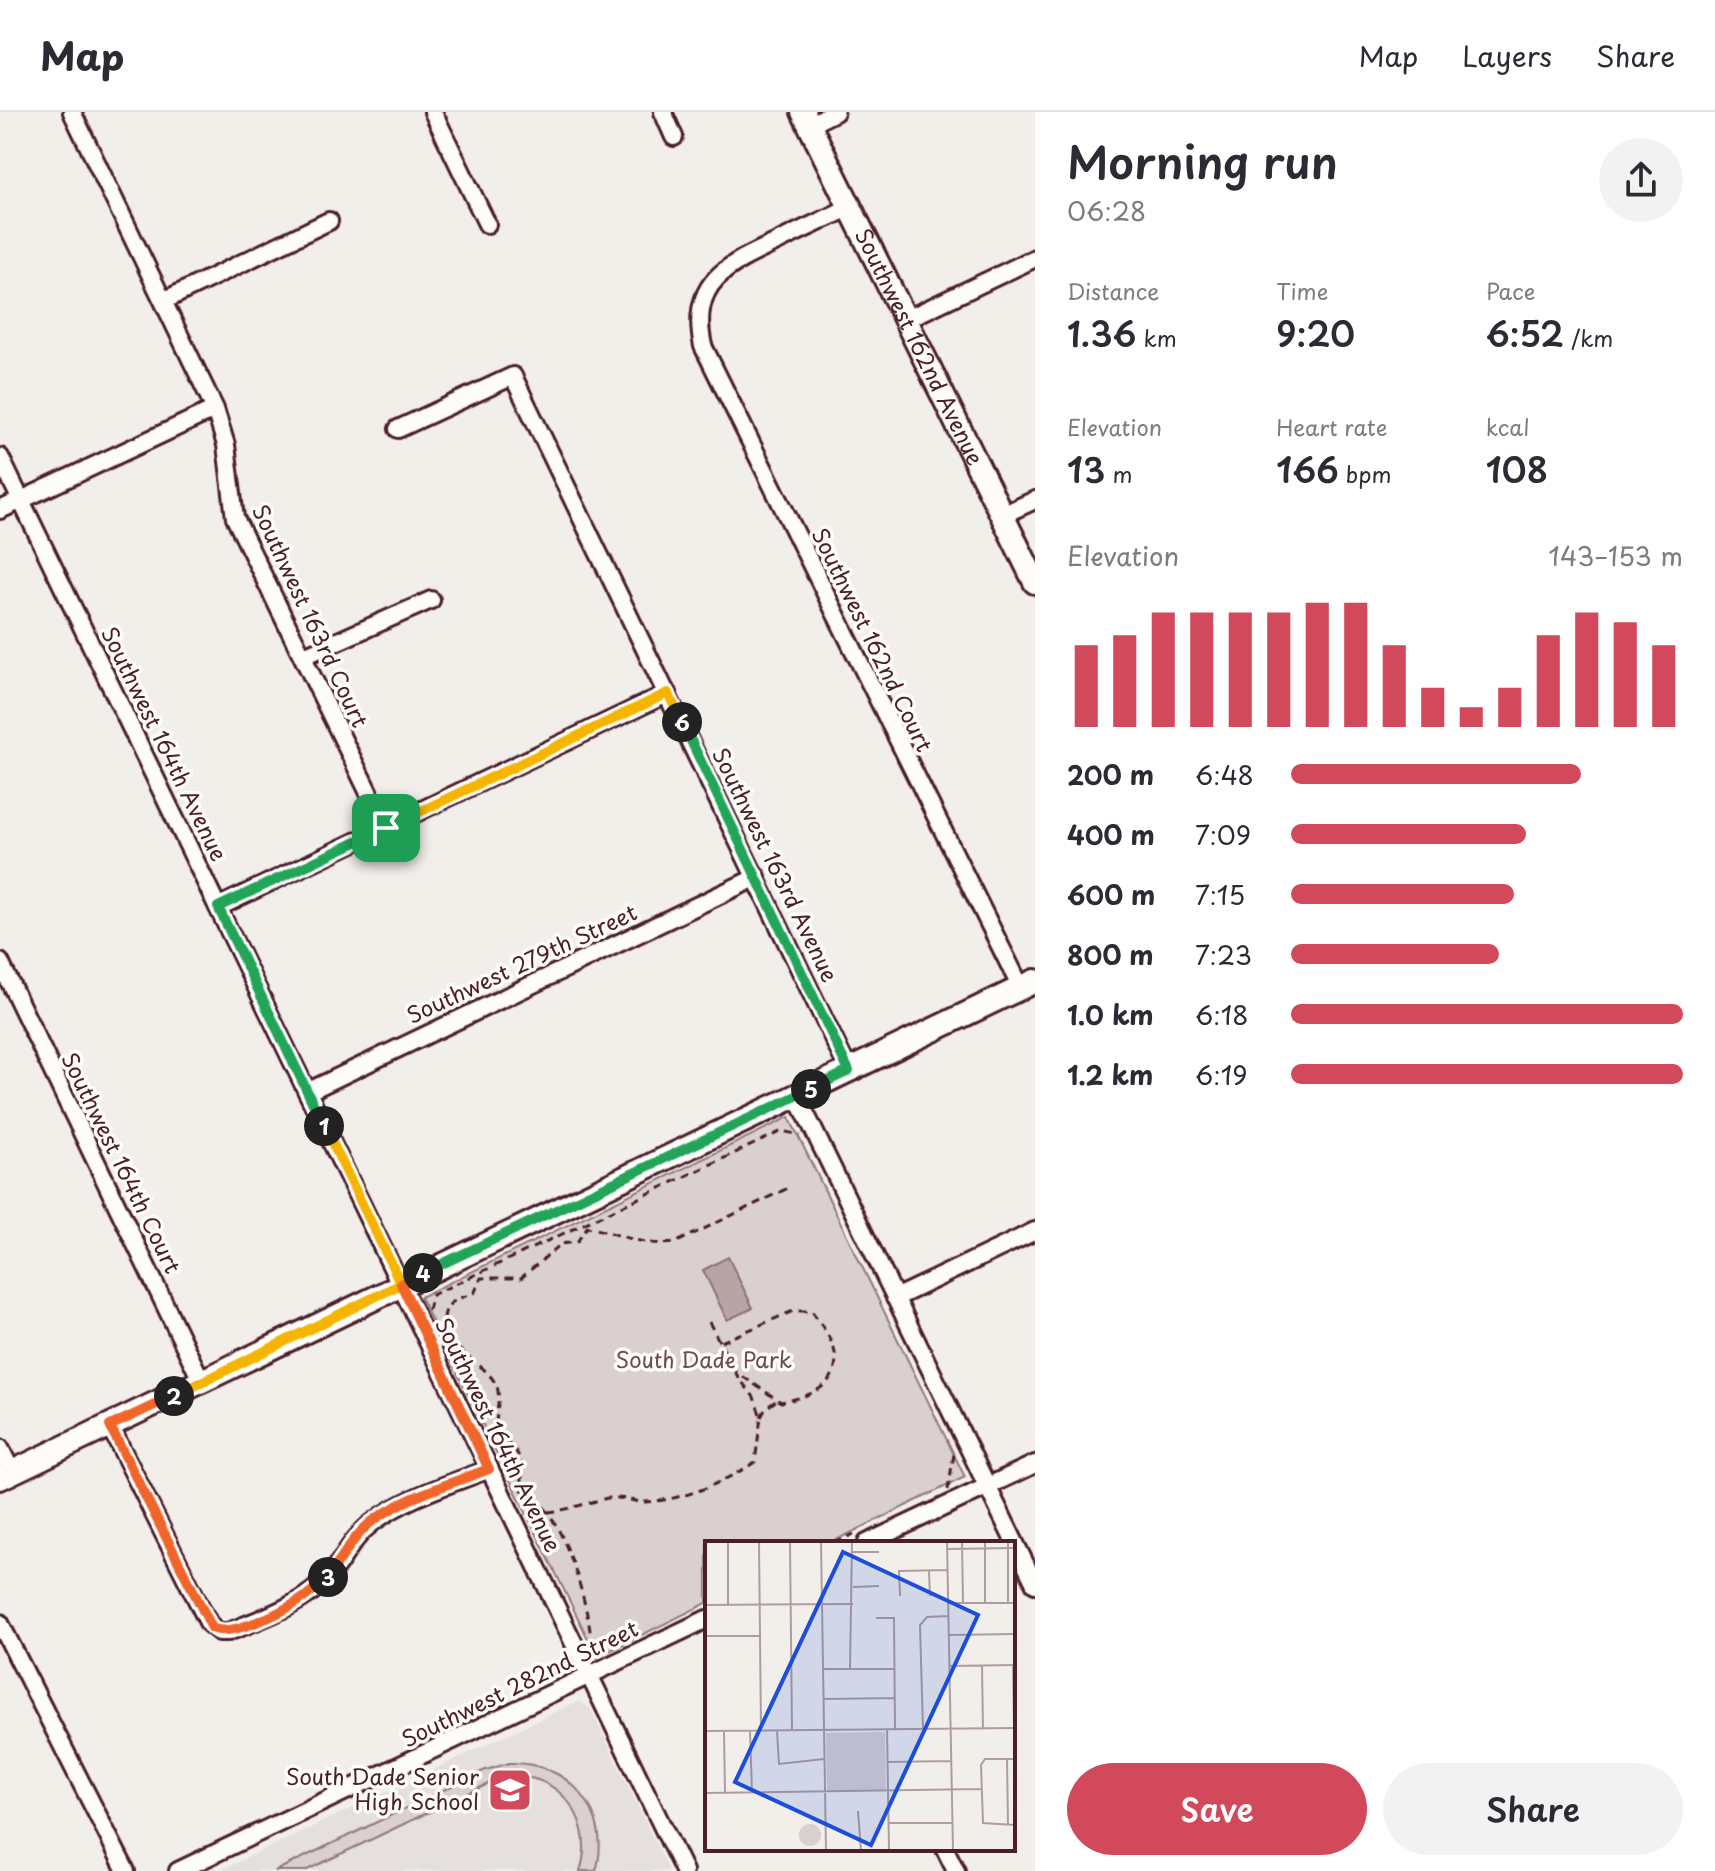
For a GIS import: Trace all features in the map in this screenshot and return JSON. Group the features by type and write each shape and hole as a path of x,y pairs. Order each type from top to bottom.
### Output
{"street":[{"name":"Southwest 163rd Court","path":"72,112 215,409 226,445 235,518 386,828"},
{"path":"433,112 487,224"},
{"path":"663,112 674,137"},
{"path":"806,118 835,112"},
{"name":"Southwest 162nd Avenue","path":"806,118 1035,582"},
{"name":"Southwest 162nd Court","path":"850,207 727,266 713,280 700,307 700,330 705,352 1028,984"},
{"path":"163,301 329,221"},
{"path":"905,320 1035,258"},
{"name":"Southwest 163rd Avenue","path":"398,429 513,376 849,1071"},
{"path":"0,510 215,409"},
{"name":"Southwest 164th Avenue","path":"0,457 684,1871"},
{"path":"1002,515 1035,500"},
{"path":"304,656 431,600"},
{"path":"218,907 668,693"},
{"name":"Southwest 279th Street","path":"307,1092 757,877"},
{"name":"Southwest 164th Court","path":"0,962 202,1382"},
{"path":"0,1448 6,1475 1028,984"},
{"path":"797,1096 1014,1541"},
{"path":"895,1298 1035,1231"},
{"path":"110,1426 209,1624 219,1632 228,1632 300,1601 329,1575 344,1552 370,1524 402,1503 489,1469"},
{"path":"865,1536 988,1487 1035,1464"},
{"path":"1015,1543 1035,1584"},
{"name":"Southwest 282nd Street","path":"178,1871 705,1620"},
{"path":"0,1623 126,1871"},
{"path":"946,1851 956,1871"}],"path":[{"path":"428,1311 432,1295 689,1174 782,1131 802,1135"},
{"path":"592,1645 589,1614 548,1512 521,1489 524,1464 519,1452 496,1431 499,1390 489,1372 463,1354 444,1330 444,1314 455,1299 474,1294 481,1278 521,1278 561,1244 577,1242 587,1227 641,1243 675,1243 788,1188"},
{"path":"720,1343 793,1311 812,1311 834,1349 835,1372 825,1387 797,1399 781,1402 735,1372"},
{"path":"548,1512 569,1510 612,1497 644,1502 683,1496 732,1478 755,1462 761,1417 754,1397 735,1372 709,1322"},
{"path":"761,1417 777,1400"},
{"path":"948,1490 955,1451"},
{"path":"844,1541 865,1536"},
{"path":"580,1620 592,1645 608,1650"}],"shaded area":[{"path":"728,1257 753,1308 727,1320 703,1270"},
{"name":"South Dade Senior High School","path":"581,1702 590,1708 669,1871 219,1871 572,1704"}],"green space":[{"name":"South Dade Park","path":"789,1117 965,1477 834,1541 705,1541 705,1604 597,1657 420,1297"},
{"path":"509,1763 550,1771 581,1794 592,1810 598,1829 600,1849 596,1871 580,1871 584,1850 582,1830 575,1812 564,1797 549,1785 531,1778 511,1777 490,1783 305,1871 275,1871 483,1771"}],"place":[{"name":"South Dade Senior High School","path":"510,1790"}],"route":[{"path":"386,828 218,907 401,1284 110,1426 209,1624 219,1632 252,1623 300,1601 329,1575 344,1552 370,1524 402,1503 489,1469 401,1284 849,1071 668,693 386,828"}]}
